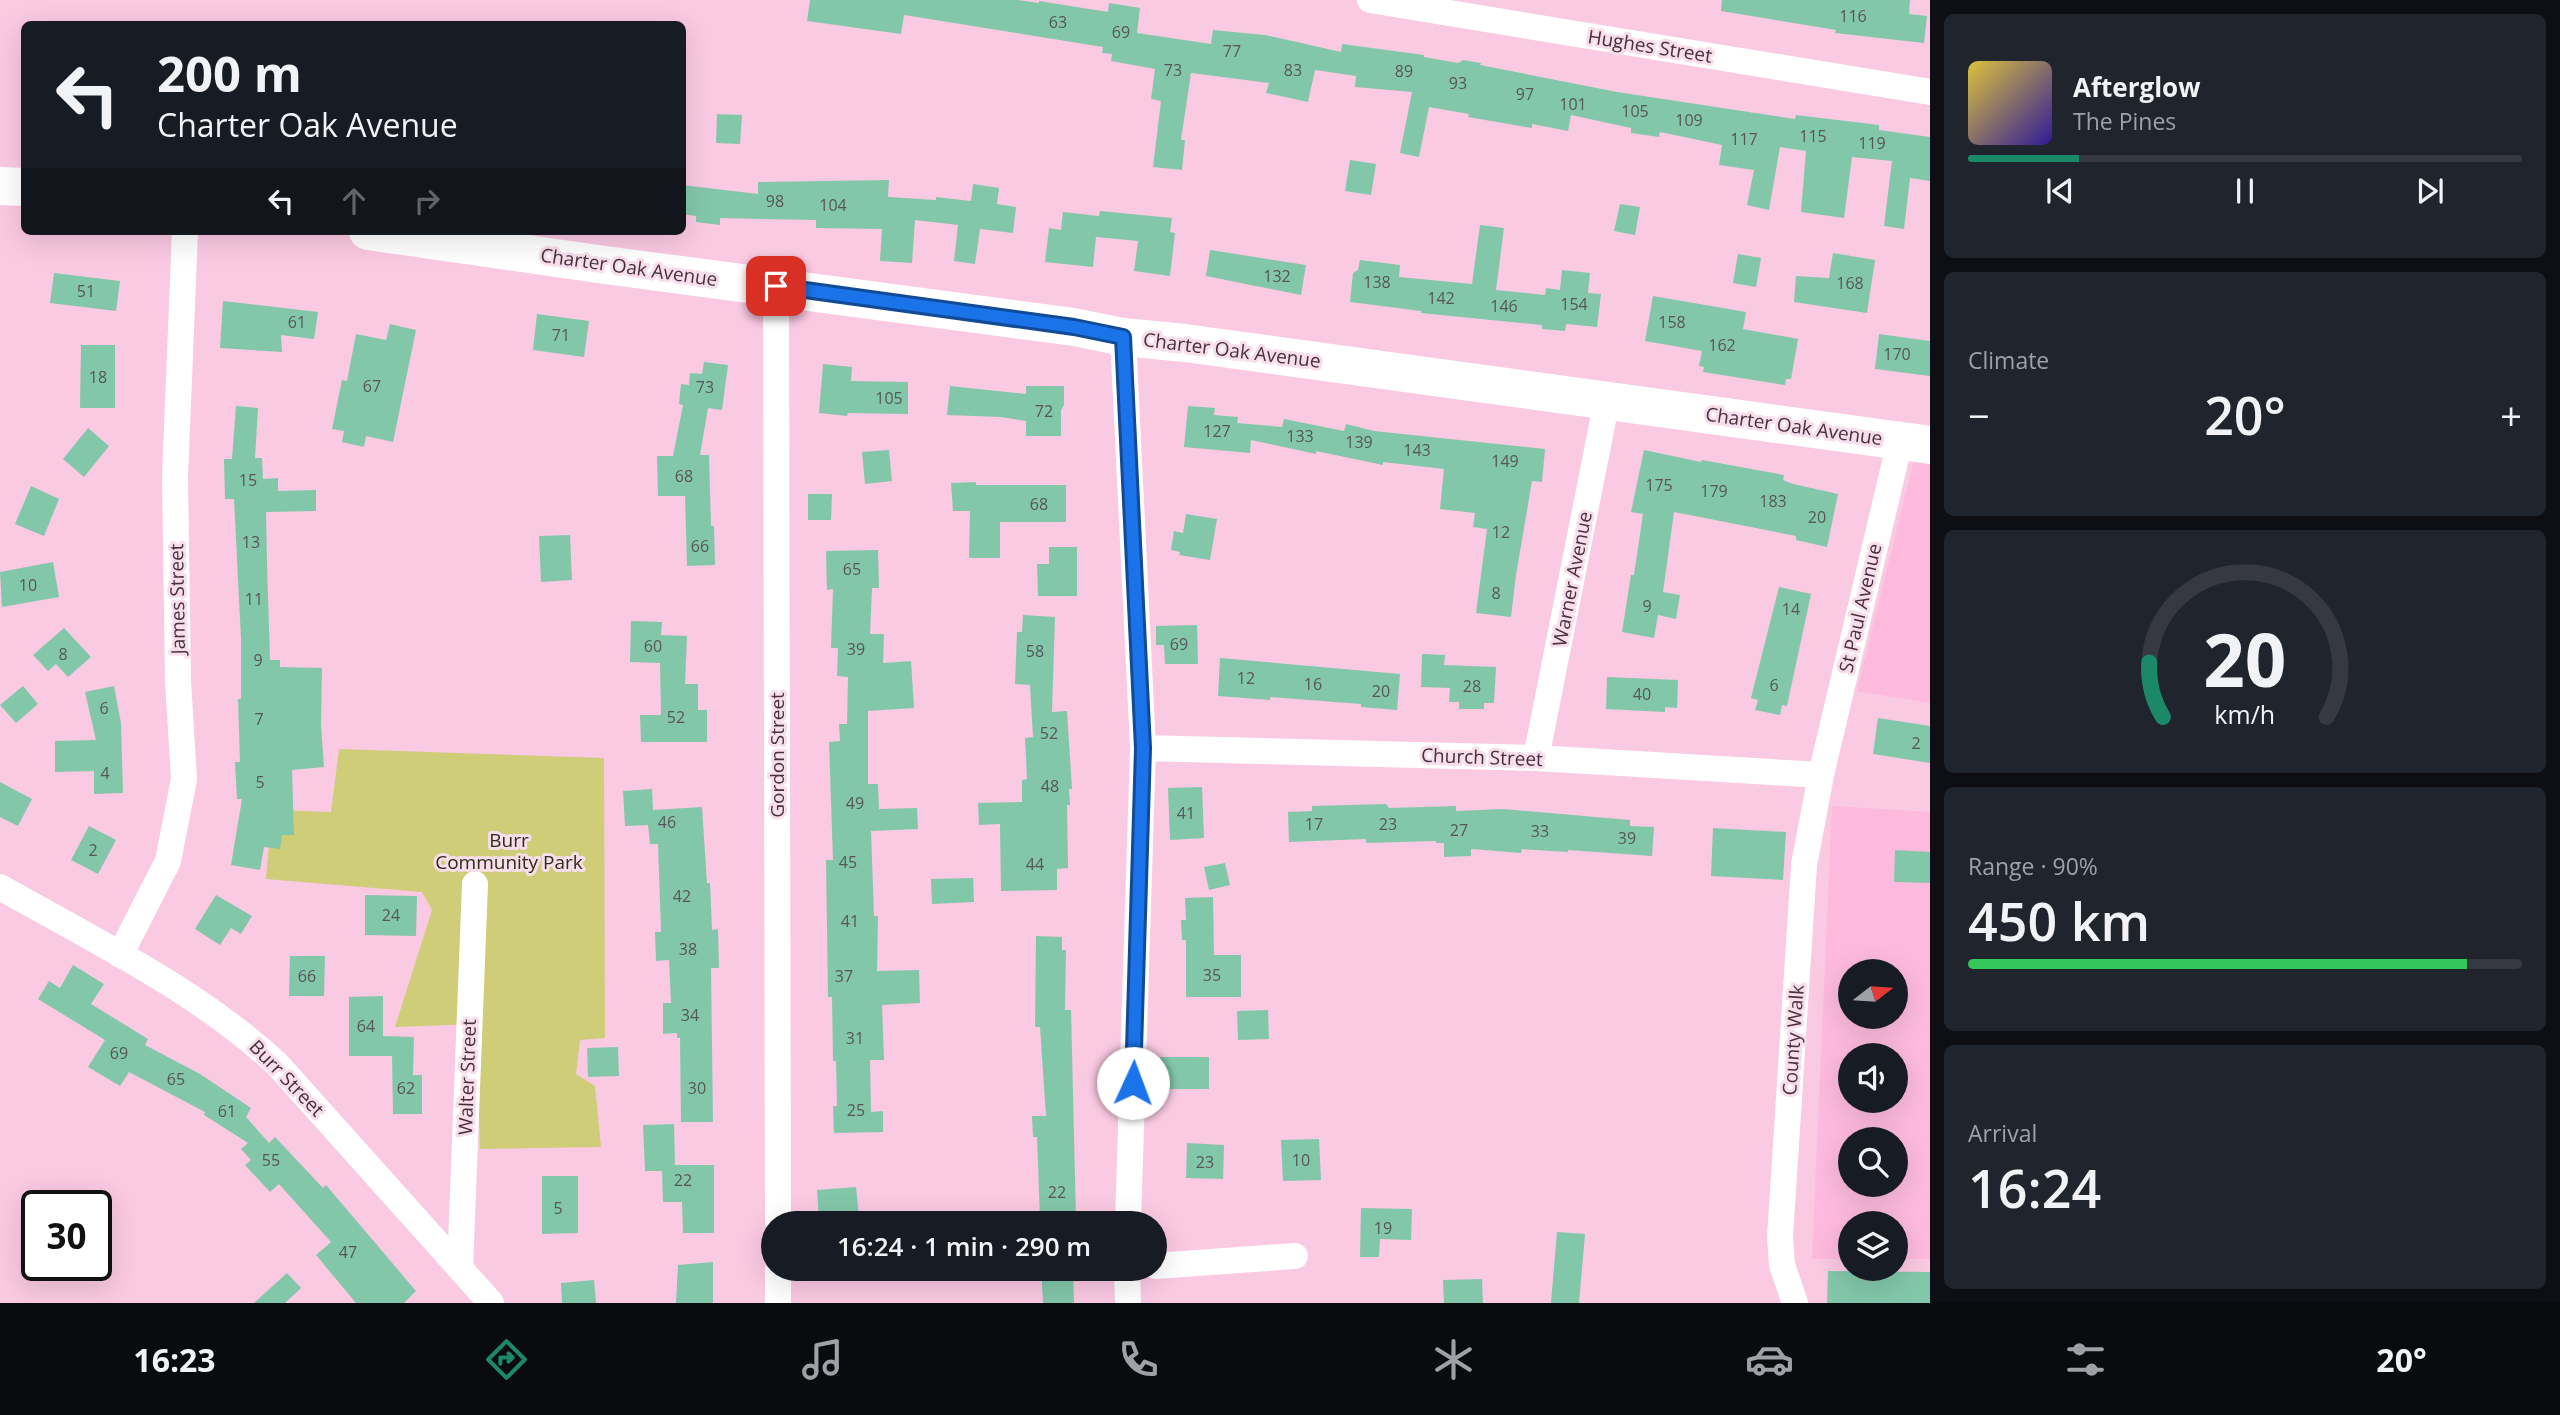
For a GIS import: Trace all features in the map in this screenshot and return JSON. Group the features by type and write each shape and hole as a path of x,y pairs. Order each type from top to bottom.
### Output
{"street":[{"name":"Hughes Street","path":"1386,1 1930,92"},
{"path":"0,186 21,187"},
{"name":"James Street","path":"120,955 168,861 184,779 178,681 175,477 185,235"},
{"name":"Charter Oak Avenue","path":"396,235 1074,327 1123,337 1185,343 1915,443"},
{"name":"Gordon Street","path":"776,286 778,1211"},
{"path":"1123,337 1143,748 1128,1211"},
{"name":"Warner Avenue","path":"1536,758 1607,400"},
{"name":"St Paul Avenue","path":"1821,775 1915,443"},
{"name":"Church Street","path":"1143,748 1536,758 1821,775"},
{"name":"County Walk","path":"1795,1303 1782,1265 1780,1237 1804,864 1821,775"},
{"name":"Walter Street","path":"460,1269 475,884"},
{"name":"Burr Street","path":"0,887 120,955 215,1013 247,1036 277,1064 491,1303"},
{"path":"1167,1265 1295,1256"},
{"path":"778,1281 778,1303"},
{"path":"1127,1281 1128,1303"}],"shaded area":[{"path":"1914,460 1930,462 1930,703 1857,691"},
{"path":"1832,806 1930,812 1930,1259 1908,1259 1908,1211 1838,1211 1838,1259 1812,1259"}],"green space":[{"name":"Burr Community Park","path":"339,749 604,758 605,1038 580,1040 576,1074 595,1086 601,1147 480,1149 476,1024 395,1027 432,910 422,892 266,879 272,810 331,812"}],"building":[{"path":"810,0 1018,0 1108,12 1109,3 1140,8 1137,33 1211,44 1213,30 1265,35 1341,52 1342,44 1424,55 1458,63 1463,60 1617,92 1795,119 1796,115 1879,125 1879,130 1930,137 1930,181 1910,178 1904,229 1884,226 1892,161 1852,157 1844,218 1801,212 1806,151 1780,147 1769,210 1747,205 1754,170 1719,165 1722,145 1660,132 1659,137 1631,133 1631,128 1571,115 1568,131 1468,117 1469,114 1429,107 1419,157 1400,153 1412,92 1355,87 1356,76 1315,70 1308,102 1266,93 1269,83 1191,73 1181,140 1185,140 1182,170 1153,167 1161,101 1151,99 1155,69 1111,61 1112,54 1102,53 1103,47 904,15 901,34 807,21"},
{"path":"1722,0 1910,0 1909,14 1927,16 1924,43 1835,33 1836,30 1721,11"},
{"path":"717,114 742,115 740,144 716,143"},
{"path":"1350,160 1376,164 1371,195 1345,191"},
{"path":"889,180 888,197 936,200 936,197 971,201 973,184 999,188 997,204 1016,207 1013,233 980,229 975,264 954,261 958,225 915,220 912,263 880,261 882,229 816,228 816,220 720,218 720,225 696,222 696,216 686,215 686,185 758,194 758,182"},
{"path":"1620,204 1640,207 1635,235 1614,231"},
{"path":"1100,211 1172,218 1170,232 1175,233 1170,276 1134,271 1138,241 1096,237 1093,267 1045,262 1049,228 1061,230 1063,212 1099,216"},
{"path":"1480,225 1504,228 1496,290 1545,295 1546,288 1560,290 1562,270 1590,273 1588,293 1601,294 1597,327 1566,324 1565,331 1542,329 1542,325 1421,313 1350,302 1353,273 1358,270 1360,260 1400,265 1399,277 1472,284"},
{"path":"1210,250 1306,265 1301,295 1206,276"},
{"path":"1833,253 1875,260 1867,313 1794,302 1796,276 1829,278"},
{"path":"1738,254 1761,258 1756,287 1733,283"},
{"path":"54,273 120,281 116,311 50,303"},
{"path":"1653,296 1746,312 1743,329 1798,339 1791,379 1786,379 1785,385 1703,372 1704,367 1699,366 1702,351 1645,341"},
{"path":"223,301 318,312 314,339 281,335 282,352 220,348"},
{"path":"537,314 589,321 584,357 533,350"},
{"path":"390,324 416,330 393,442 366,436 364,447 342,442 344,431 332,429 342,380 347,381 356,334 386,340"},
{"path":"1879,334 1930,341 1930,376 1875,369"},
{"path":"81,345 115,345 115,408 80,408"},
{"path":"704,362 728,365 722,410 708,408 700,455 709,455 715,565 687,566 685,496 658,496 657,456 673,456 683,405 679,404 681,384 689,385 690,373 702,374"},
{"path":"823,364 852,367 851,381 908,382 908,414 848,413 847,416 819,413"},
{"path":"950,386 1026,394 1026,386 1064,386 1061,436 1026,436 1026,421 947,415"},
{"path":"236,406 258,408 255,458 262,458 263,479 278,478 278,491 316,490 316,511 266,512 267,562 270,660 280,660 280,667 322,668 321,725 324,767 292,770 294,835 282,835 280,849 264,847 260,870 231,865 242,799 237,799 235,762 240,762 238,699 241,699 241,639 234,499 225,499 224,459 232,459"},
{"path":"1188,406 1215,408 1214,415 1238,417 1237,423 1282,427 1284,419 1344,431 1346,424 1374,431 1545,449 1542,482 1532,481 1511,617 1476,613 1487,529 1473,527 1475,513 1440,509 1444,469 1383,462 1383,465 1251,440 1250,453 1184,447"},
{"path":"88,428 109,446 84,477 63,459"},
{"path":"889,450 892,481 865,484 862,452"},
{"path":"1644,450 1784,475 1783,480 1793,484 1838,494 1827,547 1796,540 1796,536 1674,512 1663,592 1680,595 1676,619 1658,615 1654,638 1622,632 1643,514 1631,512"},
{"path":"976,482 976,485 1066,485 1066,522 1000,522 1000,558 969,558 970,511 953,511 951,483"},
{"path":"31,486 59,499 44,536 15,524"},
{"path":"808,494 832,494 831,520 808,520"},
{"path":"1186,514 1217,519 1210,560 1179,555 1180,552 1171,550 1174,531 1183,533"},
{"path":"570,535 572,580 541,582 539,536"},
{"path":"1049,547 1077,547 1077,596 1038,596 1037,564 1049,564"},
{"path":"878,550 879,588 872,588 870,634 884,634 883,663 911,661 914,708 868,711 868,784 878,784 879,809 917,808 918,829 871,831 874,916 878,916 877,971 919,970 920,1003 882,1005 884,1060 870,1060 871,1112 883,1111 883,1132 834,1133 833,1106 837,1106 836,1061 833,1061 832,997 828,997 826,860 833,860 829,742 840,741 839,724 847,724 848,677 837,676 838,648 831,648 833,589 827,590 826,551"},
{"path":"53,562 59,597 2,607 0,572"},
{"path":"1779,587 1811,594 1787,706 1782,705 1780,715 1755,710 1758,700 1751,698"},
{"path":"1023,615 1055,617 1052,712 1067,711 1072,789 1069,789 1070,805 1067,805 1068,868 1057,869 1057,890 1001,891 1000,824 979,825 978,803 1022,802 1022,780 1027,779 1025,738 1033,737 1030,685 1015,684 1017,632 1022,632"},
{"path":"631,621 662,622 661,635 687,636 685,684 698,684 698,710 707,710 707,742 641,742 640,715 661,715 660,663 630,662"},
{"path":"1197,625 1198,664 1165,664 1164,645 1156,645 1156,626"},
{"path":"64,628 91,657 68,677 56,664 48,671 33,655"},
{"path":"1422,654 1445,655 1444,665 1496,667 1494,703 1484,703 1484,709 1459,709 1459,702 1449,702 1450,688 1421,687"},
{"path":"1220,658 1400,674 1397,710 1361,707 1361,704 1218,696"},
{"path":"1607,677 1678,680 1677,708 1665,707 1665,712 1606,709"},
{"path":"23,686 38,704 16,723 0,705"},
{"path":"114,686 121,723 123,793 94,794 94,771 55,772 55,741 96,740 85,692"},
{"path":"1878,718 1930,726 1930,763 1873,754"},
{"path":"0,782 32,799 18,826 0,817"},
{"path":"1202,787 1204,838 1170,840 1168,788"},
{"path":"652,789 653,810 702,807 712,930 718,929 719,968 711,968 713,1122 681,1122 680,1038 677,1038 677,1033 663,1034 663,1003 671,1003 669,960 656,961 655,932 661,932 658,844 650,844 648,825 625,826 623,791"},
{"path":"1386,804 1389,808 1456,806 1456,811 1503,809 1630,820 1630,826 1654,827 1652,856 1568,850 1522,849 1521,853 1471,849 1471,856 1444,857 1444,843 1436,841 1366,843 1366,839 1289,842 1288,812 1312,811 1312,806"},
{"path":"89,826 116,840 98,874 71,860"},
{"path":"1713,828 1786,832 1783,880 1711,876"},
{"path":"1895,850 1930,852 1930,883 1894,882"},
{"path":"1225,863 1230,885 1209,890 1204,867"},
{"path":"973,878 974,902 932,904 931,879"},
{"path":"216,895 252,916 241,934 231,928 220,945 195,929"},
{"path":"365,895 417,896 416,936 365,935"},
{"path":"1213,897 1214,955 1241,955 1241,997 1186,997 1186,940 1182,940 1181,920 1186,920 1185,898"},
{"path":"1036,936 1062,937 1062,950 1066,950 1065,1010 1071,1010 1076,1211 1040,1211 1037,1137 1033,1137 1032,1116 1046,1116 1040,1027 1035,1027"},
{"path":"290,956 325,956 324,996 289,996"},
{"path":"73,965 104,984 91,1004 148,1039 145,1045 200,1074 251,1108 246,1117 269,1143 275,1137 323,1188 326,1185 416,1291 404,1303 356,1303 316,1255 331,1242 279,1184 270,1192 245,1165 251,1160 241,1149 248,1143 204,1115 205,1112 129,1072 120,1086 88,1067 105,1040 38,999 49,981 60,988"},
{"path":"383,996 383,1036 414,1037 413,1075 422,1075 422,1114 393,1114 392,1056 349,1056 349,997"},
{"path":"1268,1010 1269,1039 1238,1040 1237,1011"},
{"path":"618,1047 619,1076 588,1077 587,1048"},
{"path":"1160,1057 1209,1057 1209,1089 1168,1089 1168,1081 1160,1081"},
{"path":"674,1124 675,1165 714,1165 714,1233 683,1233 682,1202 663,1202 662,1171 645,1171 643,1125"},
{"path":"1319,1139 1321,1180 1283,1181 1281,1140"},
{"path":"1187,1143 1224,1145 1223,1179 1186,1178"},
{"path":"542,1176 578,1176 578,1233 542,1234"},
{"path":"856,1187 858,1211 818,1211 817,1190"},
{"path":"1361,1208 1412,1209 1411,1240 1380,1239 1379,1257 1360,1257"},
{"path":"1557,1232 1585,1234 1579,1303 1551,1303"},
{"path":"713,1262 713,1303 676,1303 678,1265"},
{"path":"1828,1271 1838,1271 1838,1281 1908,1281 1908,1272 1930,1272 1930,1303 1827,1303"},
{"path":"287,1273 301,1288 285,1303 254,1303"},
{"path":"1482,1279 1483,1303 1444,1303 1443,1280"},
{"path":"594,1280 596,1303 562,1303 561,1283"},
{"path":"1042,1281 1073,1281 1074,1303 1043,1303"}],"route":[{"path":"776,286 1074,327 1123,337 1143,748 1133,1083"}]}
